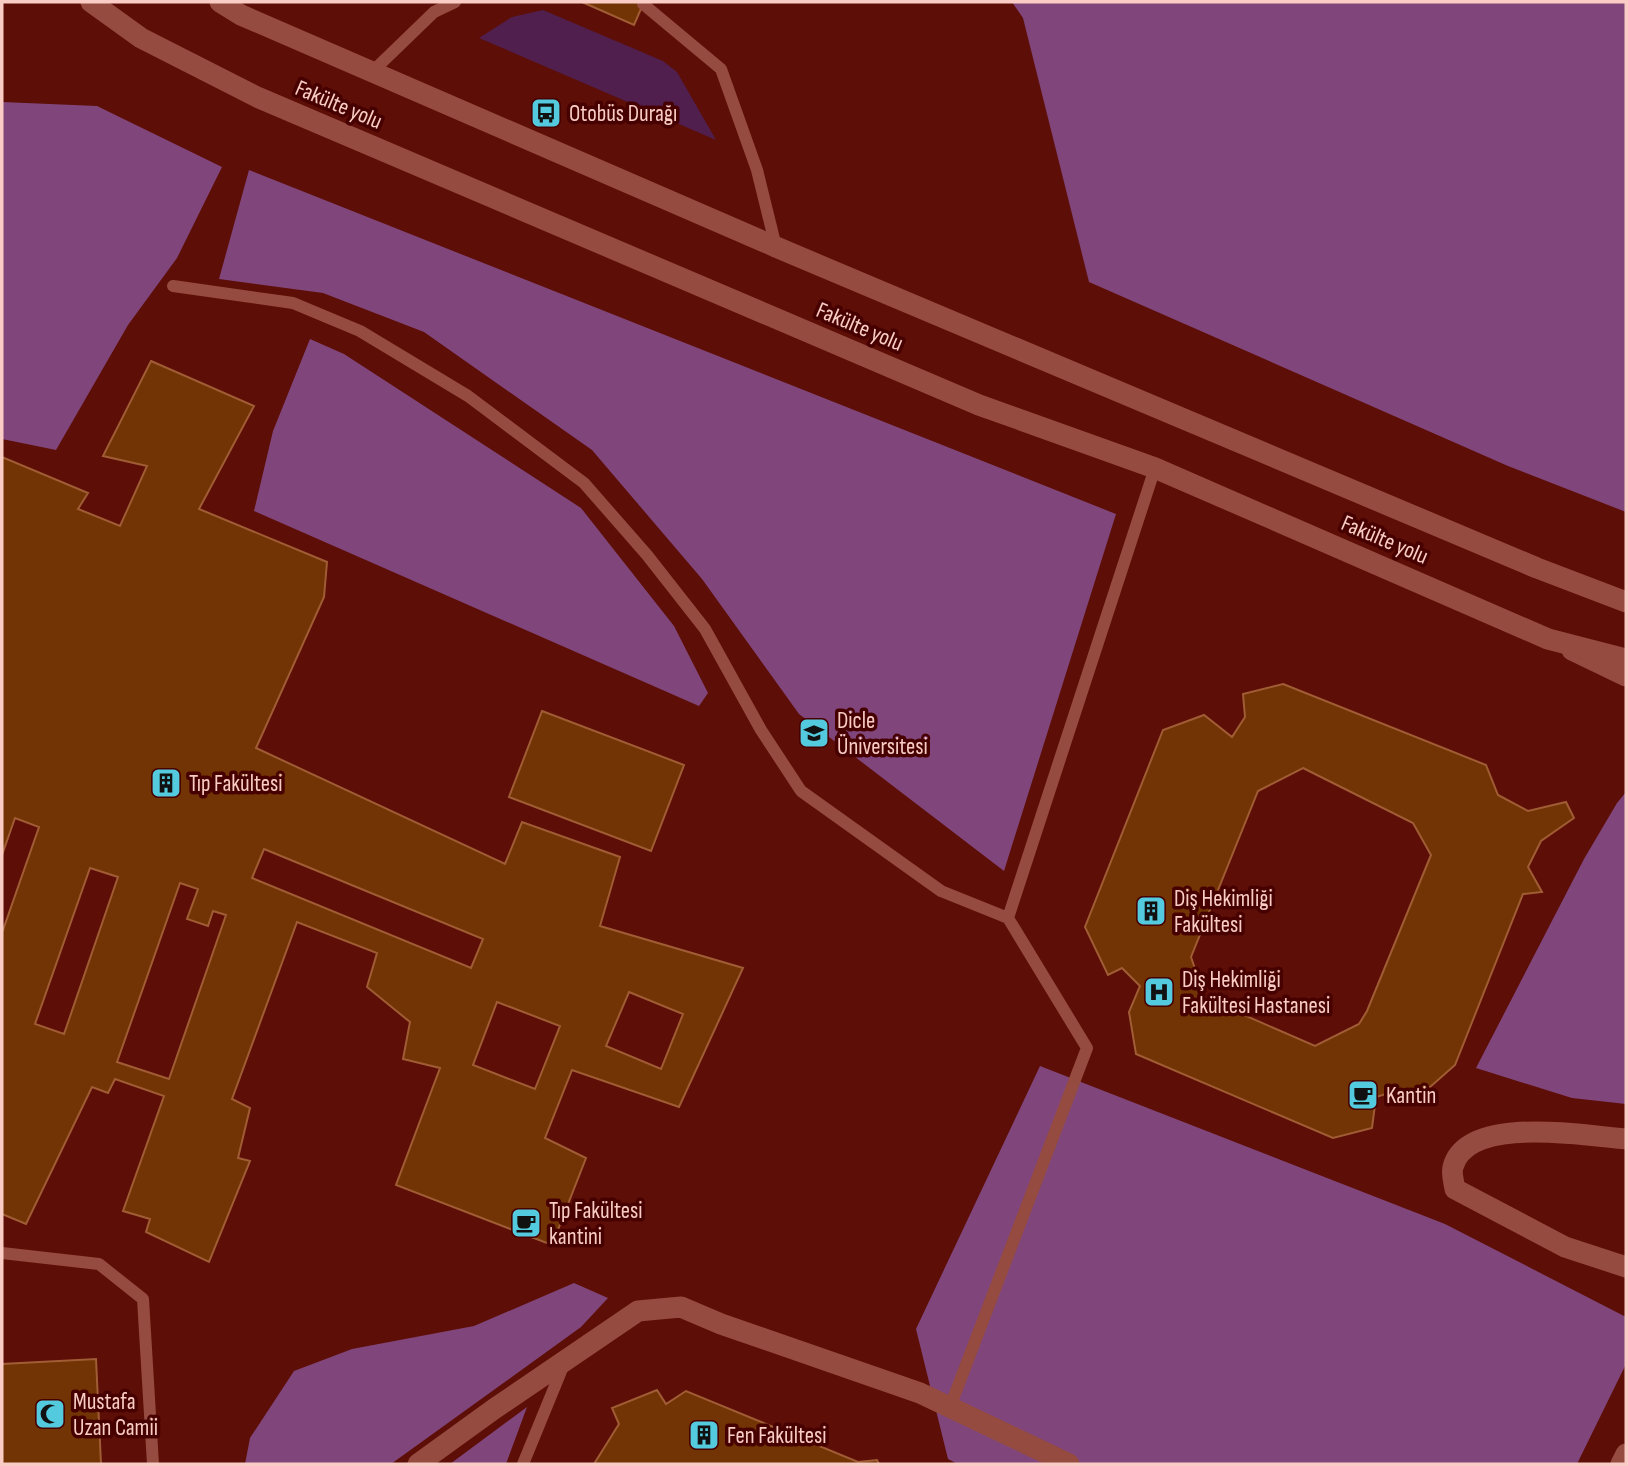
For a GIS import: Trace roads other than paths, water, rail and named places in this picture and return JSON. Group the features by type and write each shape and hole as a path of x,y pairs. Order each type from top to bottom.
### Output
{"street":[{"name":"Fakülte yolu","path":"91,2 141,38 257,97 966,400 1154,468 1548,639 1626,659"},
{"name":"Fakülte yolu","path":"220,2 241,15 776,247 1537,568 1626,602"},
{"path":"1548,639 1626,676"},
{"path":"1626,1139 1544,1132 1492,1135 1463,1150 1452,1168 1455,1189 1489,1209 1565,1247 1626,1267"},
{"path":"418,1464 638,1311 681,1307 720,1324 920,1393 1069,1464"},
{"path":"1621,1464 1626,1454"}],"lane":[{"path":"372,72 434,12 455,2"},
{"path":"643,4 721,69 757,170 776,247"},
{"path":"173,286 293,303 360,331 468,396 542,451 584,483 647,555 705,629 761,730 801,791 940,891 1007,918 1087,1048 950,1407"},
{"path":"1007,918 1154,468"},
{"path":"2,1253 99,1264 143,1299 153,1464"},
{"path":"523,1464 565,1361"}],"place":[{"name":"Otobüs Durağı","path":"546,113"},
{"name":"Dicle Üniversitesi","path":"814,733"},
{"name":"Tıp Fakültesi","path":"166,783"},
{"name":"Diş Hekimliği Fakültesi","path":"1151,911"},
{"name":"Diş Hekimliği Fakültesi Hastanesi","path":"1159,992"},
{"name":"Kantin","path":"1363,1095"},
{"name":"Tıp Fakültesi kantini","path":"526,1223"},
{"name":"Mustafa Uzan Camii","path":"50,1414"},
{"name":"Fen Fakültesi","path":"704,1435"}]}
